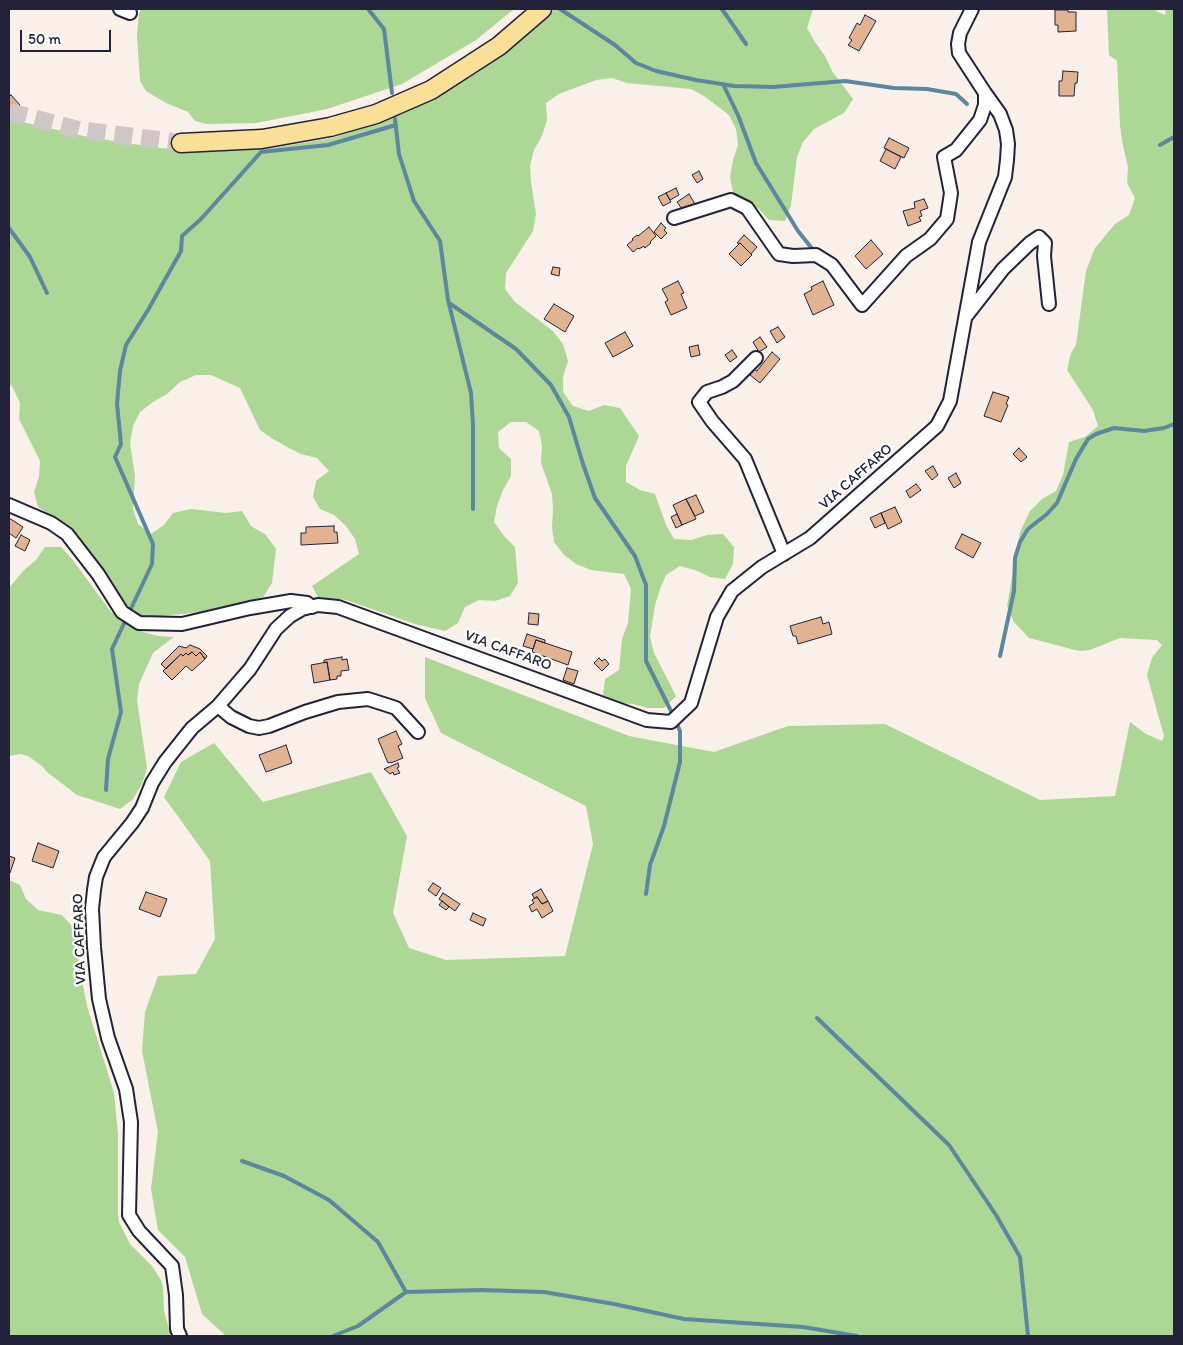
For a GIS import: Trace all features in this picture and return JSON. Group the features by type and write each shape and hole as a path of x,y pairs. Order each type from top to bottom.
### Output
{"highway":[{"path":"181,143 262,139 330,128 376,114 430,90 499,46 542,9"}],"street":[{"name":"VIA CAFFARO","path":"180,1336 172,1266 140,1231 129,1214 131,1122 126,1089 108,1038 99,999 94,947 92,909 96,877 104,857 132,823 142,808 152,783 165,762 192,728 218,706 250,669 276,630 290,616 302,609 318,606 338,607 647,720 671,722 691,703 717,618 732,591 762,567 810,538 937,426 950,401 979,242 1005,177 1008,144 1006,130 1000,114 959,53 960,33 972,9"},
{"path":"674,218 731,200 747,208 779,254 793,256 816,255 832,265 862,305 906,256 930,239 947,219 951,193 944,157 956,150 980,120 985,105 985,93"},
{"path":"966,317 1003,269 1030,242 1039,238 1045,243 1044,256 1049,304"},
{"path":"756,358 733,381 707,392 699,402 712,421 745,460 784,554"},
{"path":"9,505 51,523 66,534 98,574 122,612 139,623 182,624 250,608 291,601 307,604 312,607"},
{"path":"218,706 231,718 259,728 338,702 368,699 396,708 418,732"}],"green space":[{"path":"142,9 514,9 476,40 402,84 327,109 256,123 207,124 195,121 188,112 166,103 146,91 140,81 137,36 139,13"},
{"path":"555,9 813,9 807,28 832,71 853,99 844,113 814,129 803,142 797,157 791,205 785,221 769,220 759,209 733,192 730,177 738,145 736,129 729,115 704,96 691,89 627,83 612,78 596,80 559,94 546,103 547,120 542,136 534,150 530,166 536,214 533,231 506,273 505,289 515,302 553,331 563,344 568,361 563,377 563,392 573,406 589,411 604,405 620,408 639,436 626,466 626,482 640,490 655,494 666,525 674,539 691,540 707,535 723,534 734,547 733,564 725,579 710,577 680,566 666,575 660,589 655,605 650,637 654,653 676,696 664,708 648,708 633,704 617,703 603,695 605,679 619,670 622,639 628,623 631,589 624,574 591,570 576,564 564,555 554,542 552,494 541,463 542,446 539,431 526,422 511,422 498,432 499,448 511,459 511,476 497,506 494,522 515,547 518,583 510,596 495,601 479,600 465,607 458,623 445,631 415,624 346,600 318,597 312,586 359,554 355,539 346,526 334,515 320,509 313,497 316,481 329,471 317,458 301,454 260,430 240,388 211,375 196,375 180,382 167,394 140,412 133,426 130,443 135,476 133,509 138,524 151,534 164,525 173,513 191,509 226,513 242,511 251,526 266,535 276,549 272,583 263,597 209,611 143,618 129,609 71,528 38,507 34,492 39,477 40,461 19,419 20,403 9,383 9,119 88,137 159,148 214,151 273,148 332,138 387,120 430,101 477,73"},
{"path":"1107,9 1155,9 1165,15 1166,9 1174,9 1174,1336 226,1336 202,1314 185,1257 158,1230 151,1189 158,1132 142,1051 145,1012 158,976 196,974 215,939 210,861 164,797 181,762 214,743 263,802 371,772 407,836 393,913 409,948 446,960 565,956 593,844 586,806 441,733 425,698 425,657 629,736 714,752 788,726 885,724 1040,800 1115,796 1130,722 1146,734 1162,741 1164,736 1147,675 1152,658 1162,645 1157,640 1120,638 1090,650 1079,651 1029,638 1014,622 1007,606 1020,532 1030,511 1042,499 1056,491 1063,475 1069,442 1085,437 1098,426 1093,410 1067,370 1071,353 1076,345 1086,271 1095,248 1115,224 1129,215 1135,198 1127,183 1128,167 1120,125 1117,61 1109,55"},
{"path":"45,547 61,547 111,612 143,632 158,636 174,637 153,653 139,684 137,700 147,768 142,784 133,799 120,809 77,795 28,756 20,754 9,756 9,588 24,570 36,560"},
{"path":"9,880 20,885 26,899 38,910 62,915 73,927 78,943 79,966 87,1006 114,1093 118,1134 119,1222 130,1244 152,1266 161,1280 164,1311 171,1336 9,1336"}],"building":[{"path":"1055,10 1076,12 1076,31 1058,32 1058,25 1055,25"},
{"path":"865,15 876,21 859,51 848,45 852,40 849,38 857,23 860,25"},
{"path":"1063,71 1078,72 1074,96 1059,96 1059,81 1062,81"},
{"path":"11,95 20,105 13,110 9,105 9,97"},
{"path":"889,138 909,148 904,158 884,148"},
{"path":"886,149 901,157 895,169 880,161"},
{"path":"699,171 703,179 697,183 692,175"},
{"path":"676,188 679,195 670,200 666,193"},
{"path":"666,193 671,202 663,206 658,197"},
{"path":"689,194 695,204 688,209 686,206 682,209 677,202"},
{"path":"924,199 928,208 920,211 922,216 919,217 921,221 908,226 903,211 915,208 914,202"},
{"path":"661,223 666,228 664,230 667,233 661,239 654,232"},
{"path":"649,227 656,236 645,248 644,246 638,248 633,252 627,245"},
{"path":"744,235 757,247 751,254 740,243 737,243"},
{"path":"871,240 883,254 866,269 855,256"},
{"path":"740,243 752,255 741,266 729,254"},
{"path":"553,267 560,268 559,276 551,274"},
{"path":"678,281 684,293 681,294 687,308 671,315 665,302 668,300 662,289"},
{"path":"823,281 834,305 813,315 804,294 812,290 811,287"},
{"path":"554,304 574,316 565,332 544,319"},
{"path":"778,327 785,337 777,343 770,331"},
{"path":"625,332 633,346 613,357 605,343"},
{"path":"760,337 767,347 759,352 753,342"},
{"path":"698,345 700,355 691,357 689,347"},
{"path":"732,350 737,357 730,362 725,355"},
{"path":"772,352 780,359 760,383 750,375 754,369 757,371"},
{"path":"993,392 1009,397 1001,422 984,416"},
{"path":"1019,448 1027,457 1021,462 1013,454"},
{"path":"933,466 938,475 932,480 925,471"},
{"path":"956,473 961,483 954,488 948,478"},
{"path":"916,484 921,490 910,498 906,491"},
{"path":"696,495 704,512 695,516 686,499"},
{"path":"686,499 696,519 682,525 673,505"},
{"path":"895,507 902,522 888,529 881,513"},
{"path":"881,513 885,523 875,528 870,518"},
{"path":"677,514 682,525 676,528 671,517"},
{"path":"9,518 23,527 16,538 9,533"},
{"path":"334,526 334,532 337,532 338,543 301,545 301,533 306,533 306,527"},
{"path":"962,534 981,543 973,558 955,548"},
{"path":"21,535 30,540 25,551 15,546"},
{"path":"529,613 539,614 538,625 528,624"},
{"path":"821,617 823,624 829,622 832,634 798,644 790,626"},
{"path":"527,634 545,640 545,643 536,640 533,649 523,646"},
{"path":"536,640 572,652 568,665 532,652"},
{"path":"190,645 200,649 207,656 205,659 200,652 196,656 192,652 188,655 186,653 183,656 181,654 166,669 161,664 179,646 186,648"},
{"path":"192,652 196,656 200,652 205,659 192,671 186,666 172,680 163,671 181,654 183,656 186,653 188,655"},
{"path":"342,657 342,660 347,659 349,670 341,671 341,676 330,680 327,662 324,663 324,660"},
{"path":"599,658 602,661 605,659 609,664 602,671 594,663"},
{"path":"327,662 330,680 314,683 311,665"},
{"path":"567,668 578,671 574,684 563,680"},
{"path":"396,731 402,744 398,746 403,758 388,763 378,739"},
{"path":"286,745 292,763 266,772 259,755"},
{"path":"398,763 399,767 397,768 400,773 394,775 393,772 390,774 384,769"},
{"path":"38,843 59,851 53,868 32,861"},
{"path":"9,856 15,858 10,873 9,873"},
{"path":"433,883 441,888 436,896 428,890"},
{"path":"541,889 548,901 542,904 532,894"},
{"path":"146,892 167,899 160,917 139,909"},
{"path":"443,893 460,904 455,911 439,899"},
{"path":"537,897 542,904 548,901 553,911 542,918 537,909 532,912 529,906 534,903 532,900"},
{"path":"442,901 449,907 446,910 439,905"},
{"path":"473,913 486,919 483,926 470,920"}],"waterway":[{"path":"368,9 384,29 392,93"},
{"path":"560,9 615,45 636,63 656,71 734,86 773,87 845,81 894,88 927,89 956,94 967,104"},
{"path":"722,9 746,44"},
{"path":"723,84 738,115 756,163 798,231 814,251"},
{"path":"395,119 399,154 414,201 440,241 448,300 471,393 473,509"},
{"path":"106,790 108,759 121,712 112,649 152,564 153,544 115,457 121,444 117,404 120,371 126,345 181,251 182,236 201,219 261,152 328,145 396,125"},
{"path":"1160,145 1174,137"},
{"path":"9,228 30,257 47,293"},
{"path":"449,303 516,349 551,385 569,417 595,498 635,556 646,585 646,661 673,715"},
{"path":"1000,656 1014,591 1015,558 1020,542 1028,529 1047,514 1057,503 1076,459 1088,439 1114,428 1144,431 1164,428 1174,424"},
{"path":"646,894 650,865 664,826 680,762 680,731 676,722"},
{"path":"817,1018 949,1145 996,1215 1020,1257 1028,1336"},
{"path":"242,1161 284,1176 329,1200 378,1242 406,1292"},
{"path":"333,1336 358,1326 406,1292 481,1290 544,1292 684,1319 803,1327 857,1336"}],"tunnel":[{"path":"9,112 79,130 181,143"}]}
